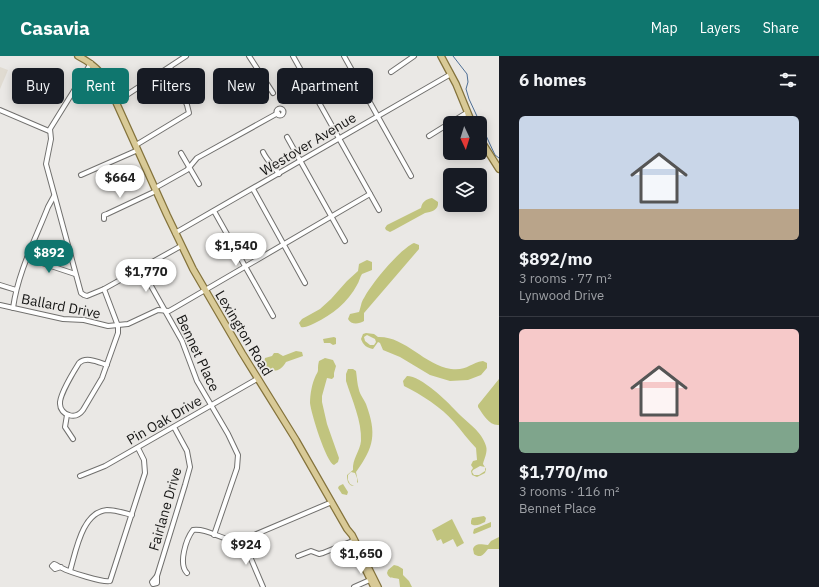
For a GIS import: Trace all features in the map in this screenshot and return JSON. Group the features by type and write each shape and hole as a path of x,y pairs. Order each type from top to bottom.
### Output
{"main road":[{"path":"78,56 90,60"},
{"path":"441,56 451,74 469,116"},
{"name":"Lexington Road","path":"90,60 97,68"},
{"name":"Lexington Road","path":"117,104 181,246 257,379 291,432 332,502 354,541 372,579 374,587"},
{"path":"487,151 499,169"},
{"name":"Lexington Road","path":"372,579 378,587"}],"street":[{"path":"129,94 186,56"},
{"path":"249,56 274,93"},
{"path":"293,56 379,210"},
{"path":"344,56 411,176"},
{"path":"391,72 414,56"},
{"path":"90,60 50,127 49,131 51,139 46,164 80,291 84,295 88,295 104,289 181,246"},
{"path":"81,175 137,147 189,113 187,105 170,67"},
{"name":"Westover Avenue","path":"175,233 451,74"},
{"path":"0,110 49,131"},
{"path":"461,116 468,112"},
{"path":"104,219 104,215 156,190 189,168 197,158 278,114"},
{"path":"429,136 443,127"},
{"path":"287,137 345,241"},
{"path":"263,152 267,160 276,168 279,174"},
{"path":"181,153 199,184"},
{"path":"253,189 305,283"},
{"name":"Ballard Drive","path":"0,305 63,318 84,320 106,326 131,324 158,310 170,310 370,194"},
{"path":"13,308 16,290 27,258 54,196"},
{"path":"214,211 273,316"},
{"path":"27,258 75,274"},
{"name":"Bennet Place","path":"142,268 182,342 197,381 236,449 239,458 214,535"},
{"path":"0,285 16,290"},
{"path":"104,289 117,325 117,337 107,365 82,412 74,416 67,415 61,409 60,402 79,363 86,359 107,365"},
{"name":"Pin Oak Drive","path":"80,476 105,466 138,448 257,379"},
{"path":"67,415 65,427 73,439"},
{"name":"Fairlane Drive","path":"157,576 186,485 190,467 187,451 174,427"},
{"path":"61,568 109,582 111,580 145,473 144,460 138,448"},
{"path":"187,574 183,569 182,562 192,531 197,530 234,541 243,540 332,502"},
{"path":"70,571 83,531 92,516 101,511 108,510 132,516"},
{"path":"243,540 263,587"},
{"path":"298,556 311,551 319,554 323,553 354,541"},
{"path":"354,587 372,579"}],"shaded area":[{"path":"0,67 8,70 0,89"}],"green space":[{"path":"432,198 438,202 437,207 434,210 425,213 390,232 386,230 385,228 387,225 421,208 425,201"},
{"path":"414,243 419,245 419,249 364,313 364,321 355,323 349,321 348,319 350,314 359,312 363,300 368,292 394,259 408,246"},
{"path":"367,260 372,262 372,270 362,274 358,284 349,297 333,312 321,320 308,326 301,327 299,323 302,319 320,309 358,271 359,264"},
{"path":"363,334 374,334 378,337 397,341 432,362 451,369 465,368 483,361 487,363 487,368 481,375 468,380 450,381 430,375 400,357 383,350 378,342 373,349 367,347 361,339","holes":["367,335 375,339 376,342 374,345 370,345 365,341 364,337"]},
{"path":"336,338 336,344 333,345 330,343 324,343 323,339"},
{"path":"296,351 302,352 303,356 286,362 280,369 274,371 265,368 265,358 272,356 274,353 278,353 283,356"},
{"path":"325,358 333,360 336,366 334,377 332,379 327,378 322,396 327,424 339,458 338,462 334,465 323,447 310,403 310,396 318,371 319,361"},
{"path":"348,369 353,369 356,371 358,388 366,404 372,424 372,440 370,447 367,455 356,472 358,482 357,483 355,473 351,472 348,475 350,484 354,486 349,484 348,481 347,475 353,470 361,441 361,433 356,411 346,381"},
{"path":"407,376 413,377 426,384 447,401 477,431 484,441 486,448 483,464 485,467 486,469 485,473 477,477 472,475 471,471 473,468 471,465 473,461 477,460 476,448 454,422 437,406 404,386 403,381","holes":["480,466 485,467 485,471 479,475 474,475 472,472"]},
{"path":"499,379 499,425 495,425 489,422 478,405"},
{"path":"343,484 348,492 347,495 342,494 338,488"},
{"path":"484,516 486,518 485,522 476,525 471,524 472,518"},
{"path":"452,519 464,543 457,547 453,539 443,544 441,539 437,541 432,530"},
{"path":"491,522 491,527 474,534 473,533 474,529"},
{"path":"499,537 499,549 488,549 480,556 474,554 473,549 476,545 488,545 491,541"},
{"path":"394,565 403,569 403,575 412,587 400,587 399,579 389,577 387,573 388,570"}],"waterway":[{"path":"453,56 467,74 468,82 466,89 469,99 495,155 499,158"}]}
